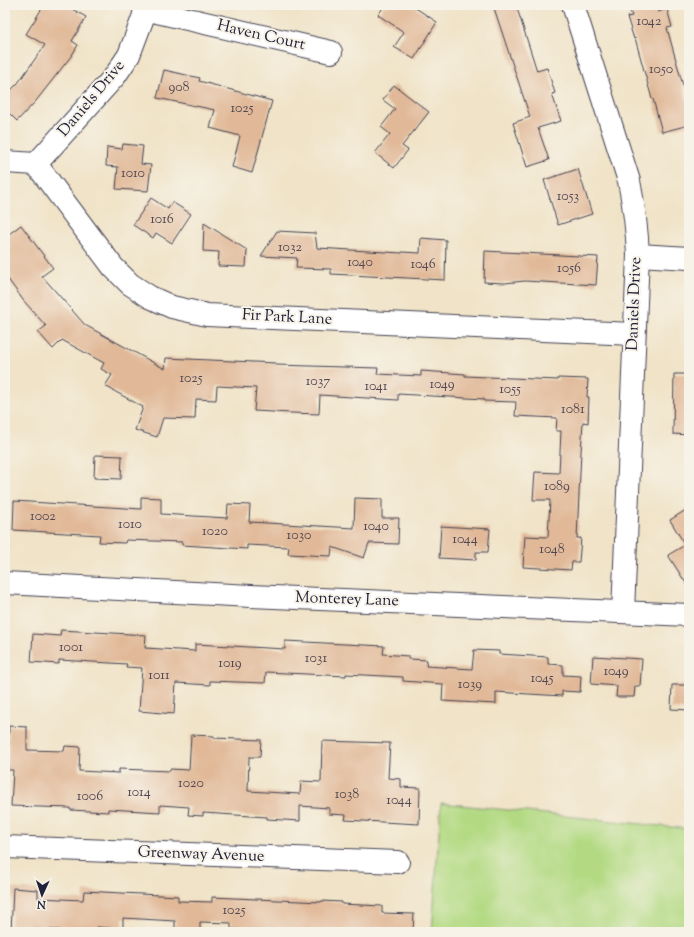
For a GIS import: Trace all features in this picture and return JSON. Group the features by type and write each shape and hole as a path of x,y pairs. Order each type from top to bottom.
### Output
{"street":[{"name":"Daniels Drive","path":"573,5 628,181 635,218 638,255 623,612"},
{"name":"Daniels Drive","path":"36,164 115,76 129,55 144,15 144,7"},
{"name":"Haven Court","path":"144,7 331,52"},
{"path":"5,162 36,164"},
{"name":"Fir Park Lane","path":"36,164 113,267 130,284 150,297 172,307 207,315 634,334"},
{"path":"638,255 689,258"},
{"name":"Monterey Lane","path":"5,583 259,597 689,615"},
{"name":"Greenway Avenue","path":"5,847 398,862"}],"green space":[{"path":"441,803 689,829 689,932 432,932"}],"building":[{"path":"44,5 65,5 86,17 72,41 78,45 72,55 36,101 17,121 5,109 5,96 18,83 45,45 26,34"},
{"path":"385,5 411,5 437,22 414,59 394,47 404,32 378,15"},
{"path":"493,5 516,5 537,71 547,68 555,93 552,94 561,121 538,128 549,160 527,167 513,123 530,117"},
{"path":"628,5 656,5 658,12 667,9 672,27 667,28 689,107 689,125 662,132 635,38 634,39 627,17 632,16"},
{"path":"164,70 200,78 199,81 272,101 252,173 232,167 240,136 210,128 215,110 157,98"},
{"path":"394,85 429,112 402,146 408,150 394,168 375,153 390,134 381,127 395,109 383,100"},
{"path":"123,144 143,146 141,164 151,165 148,191 116,189 118,167 106,166 107,147 122,149"},
{"path":"578,169 592,214 558,225 544,180"},
{"path":"151,198 168,209 172,202 191,214 172,243 156,233 153,238 133,225"},
{"path":"204,223 247,250 246,267 218,266 219,252 203,251"},
{"path":"21,225 53,268 42,276 85,325 165,369 166,358 276,363 276,365 378,368 377,374 421,376 421,371 465,374 465,376 558,380 558,378 588,379 588,423 583,422 581,452 577,538 581,538 579,562 572,562 571,570 523,567 525,536 548,537 550,500 533,500 535,472 559,473 561,431 556,431 557,418 515,416 516,402 398,394 398,400 320,395 319,414 291,413 254,411 256,388 217,386 216,400 196,399 195,419 163,418 157,437 135,430 143,407 105,386 112,375 101,369 104,363 62,340 53,349 38,332 46,326 23,300 5,275 5,237"},
{"path":"277,231 315,233 317,248 402,253 420,253 421,238 446,240 445,280 331,274 331,269 296,268 297,258 261,256"},
{"path":"485,251 598,257 596,285 525,281 505,283 484,282"},
{"path":"674,374 689,374 689,435 673,434"},
{"path":"95,455 122,456 121,479 94,478"},
{"path":"141,497 161,498 161,514 227,518 228,504 250,505 249,522 354,528 355,498 382,499 382,518 399,518 398,544 369,543 364,558 332,547 331,556 288,554 289,547 247,545 247,549 182,545 182,542 126,540 125,543 99,542 100,535 13,530 14,501 141,509"},
{"path":"689,508 689,588 668,555 685,545 670,520"},
{"path":"441,526 490,529 488,552 476,552 476,560 439,558"},
{"path":"61,630 146,635 145,648 195,651 195,644 285,649 285,641 384,646 383,654 408,656 408,659 427,660 426,666 472,669 474,650 499,651 499,654 548,657 548,664 563,665 563,675 581,676 580,692 562,691 562,696 496,692 496,704 442,701 443,684 403,681 403,677 266,672 265,683 210,681 210,685 176,683 174,714 139,711 142,668 126,667 127,664 59,660 59,664 31,662 33,634 60,636"},
{"path":"593,656 642,659 640,686 635,686 634,697 616,697 617,686 591,684"},
{"path":"672,685 689,685 689,710 671,709"},
{"path":"9,726 27,727 27,750 64,751 65,746 80,747 79,771 119,773 119,769 170,771 170,769 189,770 191,735 214,736 214,738 261,740 260,757 249,757 248,791 300,794 301,781 321,782 322,741 390,743 388,778 401,779 401,787 420,788 419,824 345,820 346,815 329,814 329,808 300,806 300,821 267,819 267,817 203,813 203,816 188,815 189,807 160,805 160,812 108,809 108,812 70,810 70,808 11,806 13,770 8,770"},
{"path":"13,888 38,890 38,898 83,900 84,891 178,896 178,901 212,902 212,897 342,902 342,904 382,906 382,913 414,914 413,932 265,932 231,929 231,923 200,922 200,932 175,932 175,921 123,918 123,929 97,927 97,932 60,932 61,930 29,929 29,932 11,932"}]}
